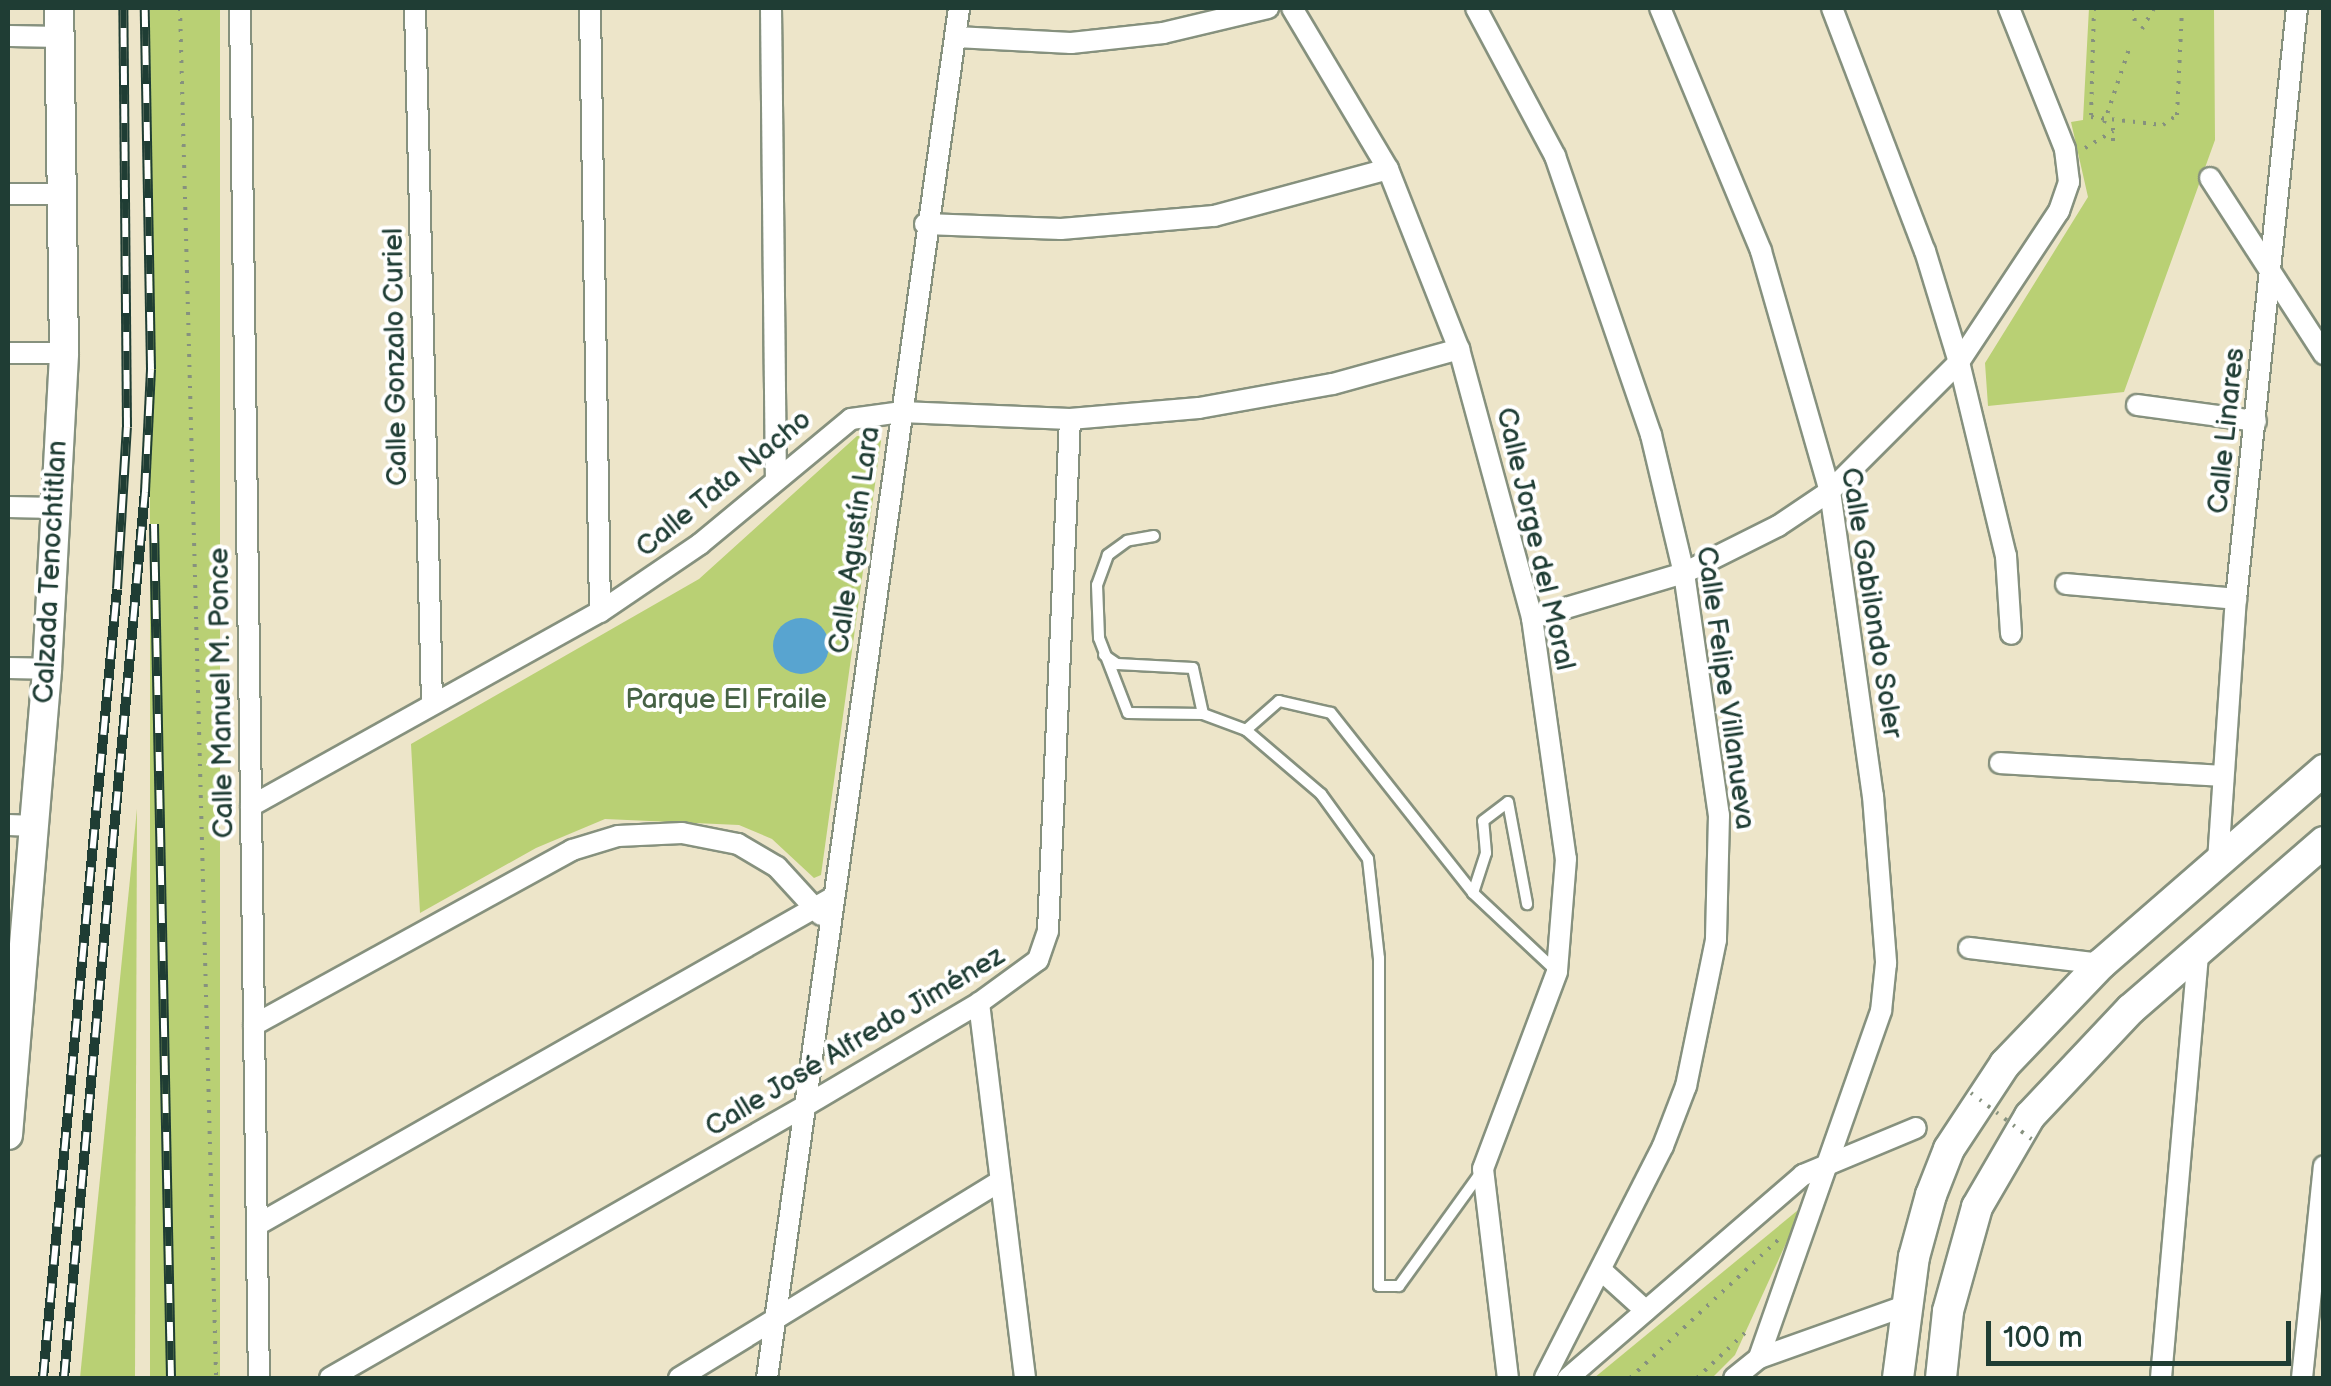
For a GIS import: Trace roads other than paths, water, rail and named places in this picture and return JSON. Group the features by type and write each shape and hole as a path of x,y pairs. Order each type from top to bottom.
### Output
{"main road":[{"path":"1898,1378 1906,1306 1931,1195 1950,1149 2005,1064 2102,964 2324,770"},
{"path":"1941,1378 1948,1311 1984,1189 2030,1116 2131,1010 2324,842"}],"street":[{"name":"Calzada Tenochtitlan","path":"8,1136 21,825 46,669 64,353 59,8"},
{"name":"Calle Manuel M. Ponce","path":"240,8 259,1378"},
{"name":"Calle Gonzalo Curiel","path":"415,8 432,704"},
{"path":"590,8 600,612"},
{"path":"772,8 776,477"},
{"name":"Calle Agustín Lara","path":"823,902 901,412 959,8"},
{"path":"956,37 1070,42 1163,33 1268,8"},
{"name":"Calle Jorge del Moral","path":"1292,8 1388,169 1459,349 1532,618 1566,859 1557,972 1483,1169"},
{"name":"Calle Felipe Villanueva","path":"1476,8 1555,156 1651,435 1684,573 1719,815 1716,940 1686,1086 1602,1271 1546,1378"},
{"name":"Calle Gabilondo Soler","path":"1660,8 1754,233 1830,491 1873,796 1886,978 1759,1358"},
{"path":"1832,8 1925,251 1959,362 2006,556 2012,634"},
{"path":"1532,618 1684,573 1739,549 1830,491 1959,362 2059,212 2069,182 2065,149 2009,8"},
{"name":"Calle Linares","path":"2218,861 2236,599 2273,272 2296,8"},
{"path":"8,36 62,37"},
{"path":"925,224 1061,229 1214,216 1388,169"},
{"path":"2210,178 2324,354"},
{"path":"8,194 61,194"},
{"name":"Calle Tata Nacho","path":"251,806 600,612 700,544 776,477 851,419 901,412 1070,419 1243,402 1459,349"},
{"path":"8,352 64,353"},
{"path":"2137,404 2256,421"},
{"name":"Calle José Alfredo Jiménez","path":"330,1378 805,1106 979,1003 1031,967 1048,931 1070,419"},
{"path":"8,507 55,508"},
{"path":"2066,584 2236,599"},
{"path":"8,668 46,669"},
{"path":"2000,764 2223,776"},
{"path":"254,1025 572,850 618,836 682,833 738,844 776,867 823,902 828,924 767,1378"},
{"path":"257,1225 823,902"},
{"path":"1969,948 2102,964"},
{"path":"2161,1378 2198,953"},
{"path":"979,1003 1023,1377"},
{"path":"1568,1378 1824,1163 1916,1128"},
{"path":"2302,1378 2324,1166"},
{"path":"1483,1169 1508,1378"},
{"path":"678,1378 775,1324 1001,1182"},
{"path":"1602,1271 1646,1311"},
{"path":"1734,1378 1759,1358 1906,1306"}],"lane":[{"path":"1154,536 1114,548 1102,568 1097,620 1104,655 1128,713 1203,714 1246,730 1334,806 1368,859 1379,958 1379,1286 1399,1286 1483,1169"},
{"path":"1104,655 1117,664 1193,668 1203,714"},
{"path":"1246,730 1279,701 1331,713 1473,893 1557,972"},
{"path":"1473,893 1486,853 1483,821 1508,802 1527,904"}],"water":[{"path":"801,618 821,626 829,646 821,666 801,674 781,666 773,646 781,626"}],"railway":[{"path":"43,1378 117,589 127,427 123,8"},
{"path":"64,1378 145,492 151,369 145,8"},
{"path":"154,524 171,1378"}],"park label":[{"name":"Parque El Fraile","path":"726,700"}]}
